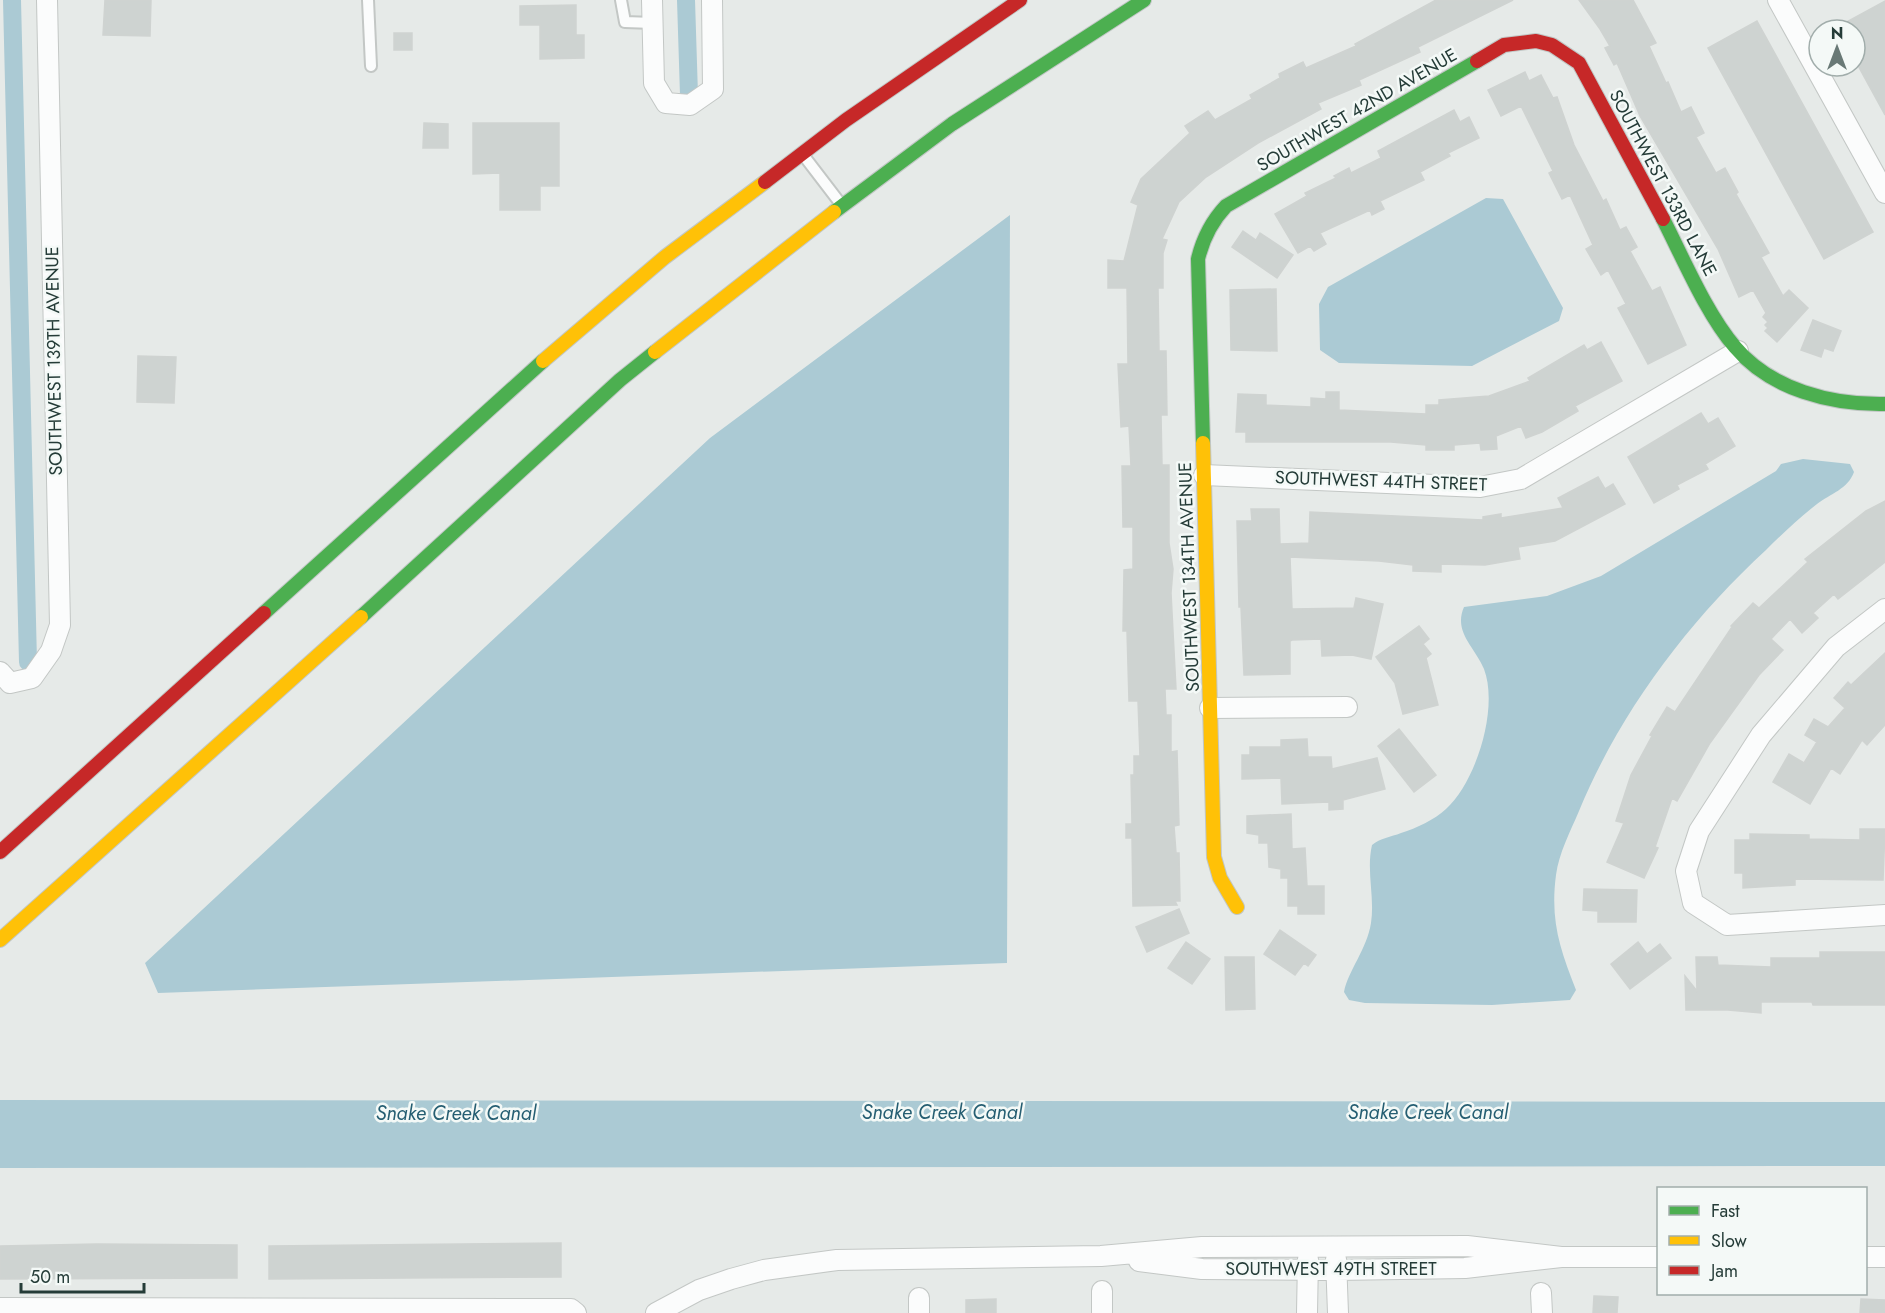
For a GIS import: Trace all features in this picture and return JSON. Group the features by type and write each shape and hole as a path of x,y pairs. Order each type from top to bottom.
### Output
{"main road":[{"path":"0,852 519,382 665,257 802,154 1020,0"},
{"path":"0,940 323,652 620,380 776,255 952,124 1144,0"},
{"name":"SOUTHWEST 42ND AVENUE","path":"1202,240 1212,221 1226,206 1504,45 1526,39 1547,41"},
{"name":"SOUTHWEST 133RD LANE","path":"1547,41 1564,50 1579,63 1716,319 1738,351 1759,369 1791,388 1832,401 1885,404"},
{"name":"SOUTHWEST 134TH AVENUE","path":"1202,240 1198,259 1214,857 1220,878 1237,907"}],"street":[{"name":"SOUTHWEST 139TH AVENUE","path":"0,672 10,683 32,678 51,651 60,625 47,0"},
{"path":"652,0 654,83 666,103 690,105 713,89 712,0"},
{"path":"1778,0 1885,193"},
{"name":"SOUTHWEST 44TH STREET","path":"1204,475 1480,487 1521,479 1738,351"},
{"path":"1885,609 1836,647 1761,735 1699,831 1686,871 1693,903 1727,925 1885,915"},
{"path":"1210,708 1347,707"},
{"name":"SOUTHWEST 49TH STREET","path":"656,1313 699,1290 764,1270 906,1257 1101,1256 1202,1247 1467,1246 1561,1257"},
{"path":"1307,1313 1308,1247"},
{"path":"1336,1248 1338,1313"},
{"name":"SOUTHWEST 49TH STREET","path":"1101,1256 1202,1269 1308,1270 1466,1268 1561,1257 1657,1257"},
{"path":"1867,1257 1885,1257"},
{"path":"1102,1291 1102,1313"},
{"path":"1541,1293 1542,1313"},
{"path":"0,1308 170,1311 571,1309 576,1313"}],"lane":[{"path":"368,0 371,66"},
{"path":"621,0 626,22 653,23"},
{"path":"802,154 842,206"}],"water":[{"path":"1486,198 1503,199 1563,308 1559,321 1472,366 1339,363 1320,350 1319,304 1328,287"},
{"path":"1010,215 1007,963 158,993 145,963 710,438"},
{"path":"1803,459 1850,464 1854,472 1848,483 1817,504 1784,532 1737,578 1709,608 1658,671 1614,739 1562,851 1557,867 1554,907 1561,948 1576,990 1570,1000 1492,1005 1365,1003 1349,1000 1344,992 1346,984 1366,942 1371,923 1370,855 1372,845 1425,823 1446,809 1467,781 1482,744 1489,704 1488,685 1484,669 1463,632 1461,616 1464,607 1547,596 1601,576 1776,471 1781,464"},
{"name":"Snake Creek Canal","path":"0,1100 1885,1102 1885,1166 0,1168"}],"building":[{"path":"105,0 151,0 150,36 103,35"},
{"path":"1436,0 1513,0 1418,47 1420,52 1359,80 1361,85 1318,103 1321,109 1258,143 1206,177 1179,202 1162,239 1167,240 1163,253 1163,288 1158,288 1159,351 1166,351 1167,415 1161,415 1162,465 1169,465 1169,543 1173,569 1171,593 1176,689 1165,689 1166,715 1171,715 1171,752 1177,751 1179,825 1174,826 1176,853 1179,853 1180,901 1175,901 1177,905 1133,906 1132,838 1126,838 1126,824 1132,824 1131,775 1134,775 1134,756 1140,756 1138,701 1129,701 1127,631 1123,631 1124,570 1133,569 1133,527 1123,527 1122,466 1131,466 1129,426 1121,427 1118,364 1128,364 1127,288 1108,288 1108,260 1124,261 1138,205 1131,202 1141,179 1190,133 1185,126 1208,111 1215,120 1252,99 1250,95 1280,78 1279,74 1303,62 1306,68 1356,46 1355,44"},
{"path":"1579,0 1633,0 1656,43 1649,46 1666,83 1668,82 1681,112 1691,107 1704,133 1696,137 1716,173 1725,168 1738,192 1736,194 1769,253 1761,257 1783,296 1789,290 1808,308 1777,342 1765,331 1768,328 1765,325 1768,322 1763,317 1766,313 1753,290 1739,297 1718,249 1640,116 1617,63 1614,65 1605,48 1610,46"},
{"path":"1885,1 1885,115 1865,78 1867,78 1867,18 1854,18"},
{"path":"576,5 576,35 584,35 584,58 540,59 540,25 520,25 520,6"},
{"path":"1757,21 1873,232 1824,259 1708,48"},
{"path":"394,33 412,33 412,50 394,50"},
{"path":"1525,72 1529,81 1541,75 1553,98 1557,97 1574,145 1603,201 1606,199 1620,230 1626,227 1637,247 1630,251 1652,291 1660,287 1686,345 1648,364 1618,308 1626,304 1608,270 1601,275 1586,249 1593,245 1570,195 1562,199 1549,173 1553,171 1521,106 1501,116 1488,90"},
{"path":"1454,110 1460,122 1469,117 1479,138 1448,153 1450,156 1420,172 1424,180 1380,201 1384,209 1372,215 1370,210 1320,233 1326,244 1314,251 1310,246 1298,253 1275,214 1307,196 1305,193 1336,178 1334,176 1349,168 1351,173 1381,158 1378,151"},
{"path":"424,123 448,124 448,148 423,148"},
{"path":"473,123 559,123 559,186 540,186 540,210 500,210 500,173 473,174"},
{"path":"1243,231 1256,240 1260,233 1293,255 1277,278 1232,247"},
{"path":"1276,289 1277,351 1231,350 1230,290"},
{"path":"1813,320 1841,331 1833,351 1824,348 1821,357 1801,350"},
{"path":"1601,342 1622,381 1575,406 1578,411 1542,432 1526,438 1521,426 1496,436 1497,449 1481,450 1480,443 1454,445 1454,450 1426,450 1426,445 1391,442 1246,442 1246,432 1236,432 1238,394 1266,395 1266,405 1311,407 1311,398 1326,399 1326,392 1339,392 1339,410 1426,414 1426,405 1439,405 1439,400 1489,396 1530,381 1528,378 1584,345 1587,350"},
{"path":"138,356 176,357 174,403 137,402"},
{"path":"1701,413 1708,424 1718,418 1735,446 1705,464 1708,469 1677,485 1679,489 1654,503 1628,457"},
{"path":"1598,477 1605,489 1613,484 1625,504 1555,541 1518,547 1520,559 1485,565 1441,564 1441,572 1413,571 1413,565 1379,561 1290,557 1292,609 1354,608 1356,598 1383,604 1371,659 1352,655 1322,656 1321,639 1292,640 1290,641 1290,674 1244,675 1241,607 1239,607 1237,521 1252,521 1251,509 1279,509 1280,544 1309,543 1310,512 1483,520 1483,517 1501,514 1501,518 1563,508 1558,498"},
{"path":"1885,501 1885,562 1838,599 1834,594 1813,613 1818,618 1802,633 1790,619 1771,639 1783,650 1759,675 1710,743 1677,801 1672,798 1655,847 1658,848 1644,878 1607,862 1624,823 1616,821 1631,775 1652,736 1650,735 1667,707 1675,712 1731,626 1753,603 1759,608 1808,562 1805,559 1866,511"},
{"path":"1419,626 1429,639 1423,644 1431,654 1426,658 1438,705 1403,714 1395,683 1376,657"},
{"path":"1885,653 1885,725 1867,745 1862,740 1840,774 1831,768 1810,804 1773,782 1789,754 1804,763 1817,742 1805,735 1814,719 1828,727 1845,708 1834,698 1848,682 1851,685"},
{"path":"1399,729 1436,775 1414,792 1378,746"},
{"path":"1307,739 1308,757 1331,757 1332,769 1377,758 1385,789 1343,800 1343,809 1329,810 1329,802 1282,804 1281,778 1242,779 1242,755 1250,755 1250,747 1281,747 1281,740"},
{"path":"1291,814 1292,849 1305,848 1307,886 1324,886 1324,914 1298,914 1298,906 1288,906 1288,878 1281,878 1281,869 1269,867 1268,843 1259,843 1259,835 1247,833 1247,816"},
{"path":"1860,829 1885,829 1883,880 1795,879 1795,885 1743,888 1743,873 1735,873 1735,840 1750,840 1750,834 1809,835 1809,839 1860,840"},
{"path":"1584,889 1637,890 1636,922 1598,922 1598,911 1583,910"},
{"path":"1179,909 1189,933 1147,952 1136,927"},
{"path":"1280,930 1316,955 1308,966 1304,963 1295,975 1264,954"},
{"path":"1186,942 1210,959 1192,984 1168,968"},
{"path":"1638,942 1647,954 1660,944 1671,958 1630,989 1611,964"},
{"path":"1820,952 1885,952 1885,1005 1761,1002 1761,1013 1686,1010 1685,976 1697,991 1696,957 1717,957 1718,965 1771,967 1771,958 1820,958"},
{"path":"1225,957 1254,957 1255,1009 1226,1010"},
{"path":"561,1243 561,1277 269,1279 269,1246"},
{"path":"237,1245 237,1278 0,1279 0,1246"},
{"path":"1594,1296 1618,1297 1617,1313 1593,1313"},
{"path":"996,1299 996,1313 966,1313 966,1300"},
{"path":"1861,1299 1885,1300 1885,1313 1860,1313"}],"waterway":[{"path":"12,0 28,662"},
{"path":"686,0 689,95"}],"traffic: fast":[{"path":"834,212 952,124 1144,0"},
{"path":"1203,443 1198,259 1205,237 1216,218 1226,206 1477,61"},
{"path":"1663,219 1715,319 1735,347 1750,362 1766,374 1804,392 1844,402 1885,404"},
{"path":"361,617 620,380 655,352"},
{"path":"264,613 543,361"}],"traffic: slow":[{"path":"543,361 665,257 765,182"},
{"path":"655,352 834,212"},
{"path":"1203,443 1214,857 1220,878 1237,907"},
{"path":"0,940 361,617"}],"traffic: jam":[{"path":"765,182 846,120 1020,0"},
{"path":"1477,61 1504,45 1536,41 1552,45 1579,63 1663,219"},
{"path":"0,852 264,613"}]}
